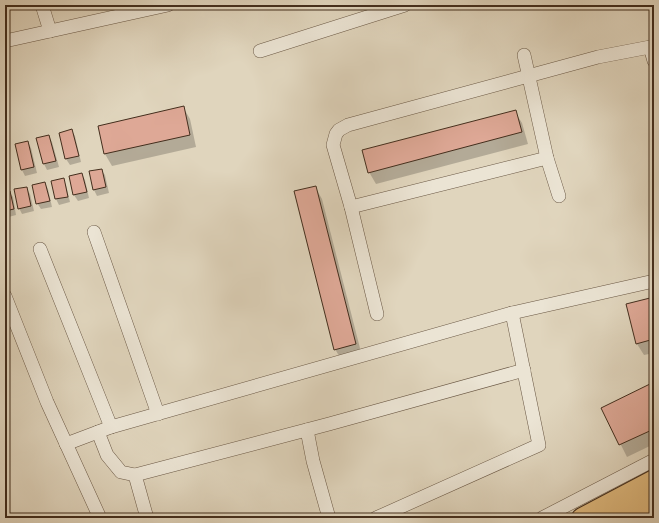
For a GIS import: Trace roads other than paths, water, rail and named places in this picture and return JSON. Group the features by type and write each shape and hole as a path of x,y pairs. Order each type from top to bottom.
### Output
{"highway":[{"path":"582,518 654,480"},
{"path":"620,518 654,500"}],"street":[{"path":"42,5 50,31"},
{"path":"5,41 168,5"},
{"path":"260,51 377,9 404,5"},
{"path":"377,314 351,207 333,145 336,134 339,130 348,125 598,57 652,46 654,61"},
{"path":"524,55 547,158 559,196"},
{"path":"351,207 547,158"},
{"path":"94,232 158,414"},
{"path":"40,249 111,427"},
{"path":"66,444 111,427 512,313 654,281"},
{"path":"5,297 47,402 100,518"},
{"path":"376,518 539,445 512,313"},
{"path":"98,432 107,455 121,472 135,475 307,430 524,370"},
{"path":"307,430 313,461 329,518"},
{"path":"542,518 654,460"},
{"path":"135,475 147,518"}]}
